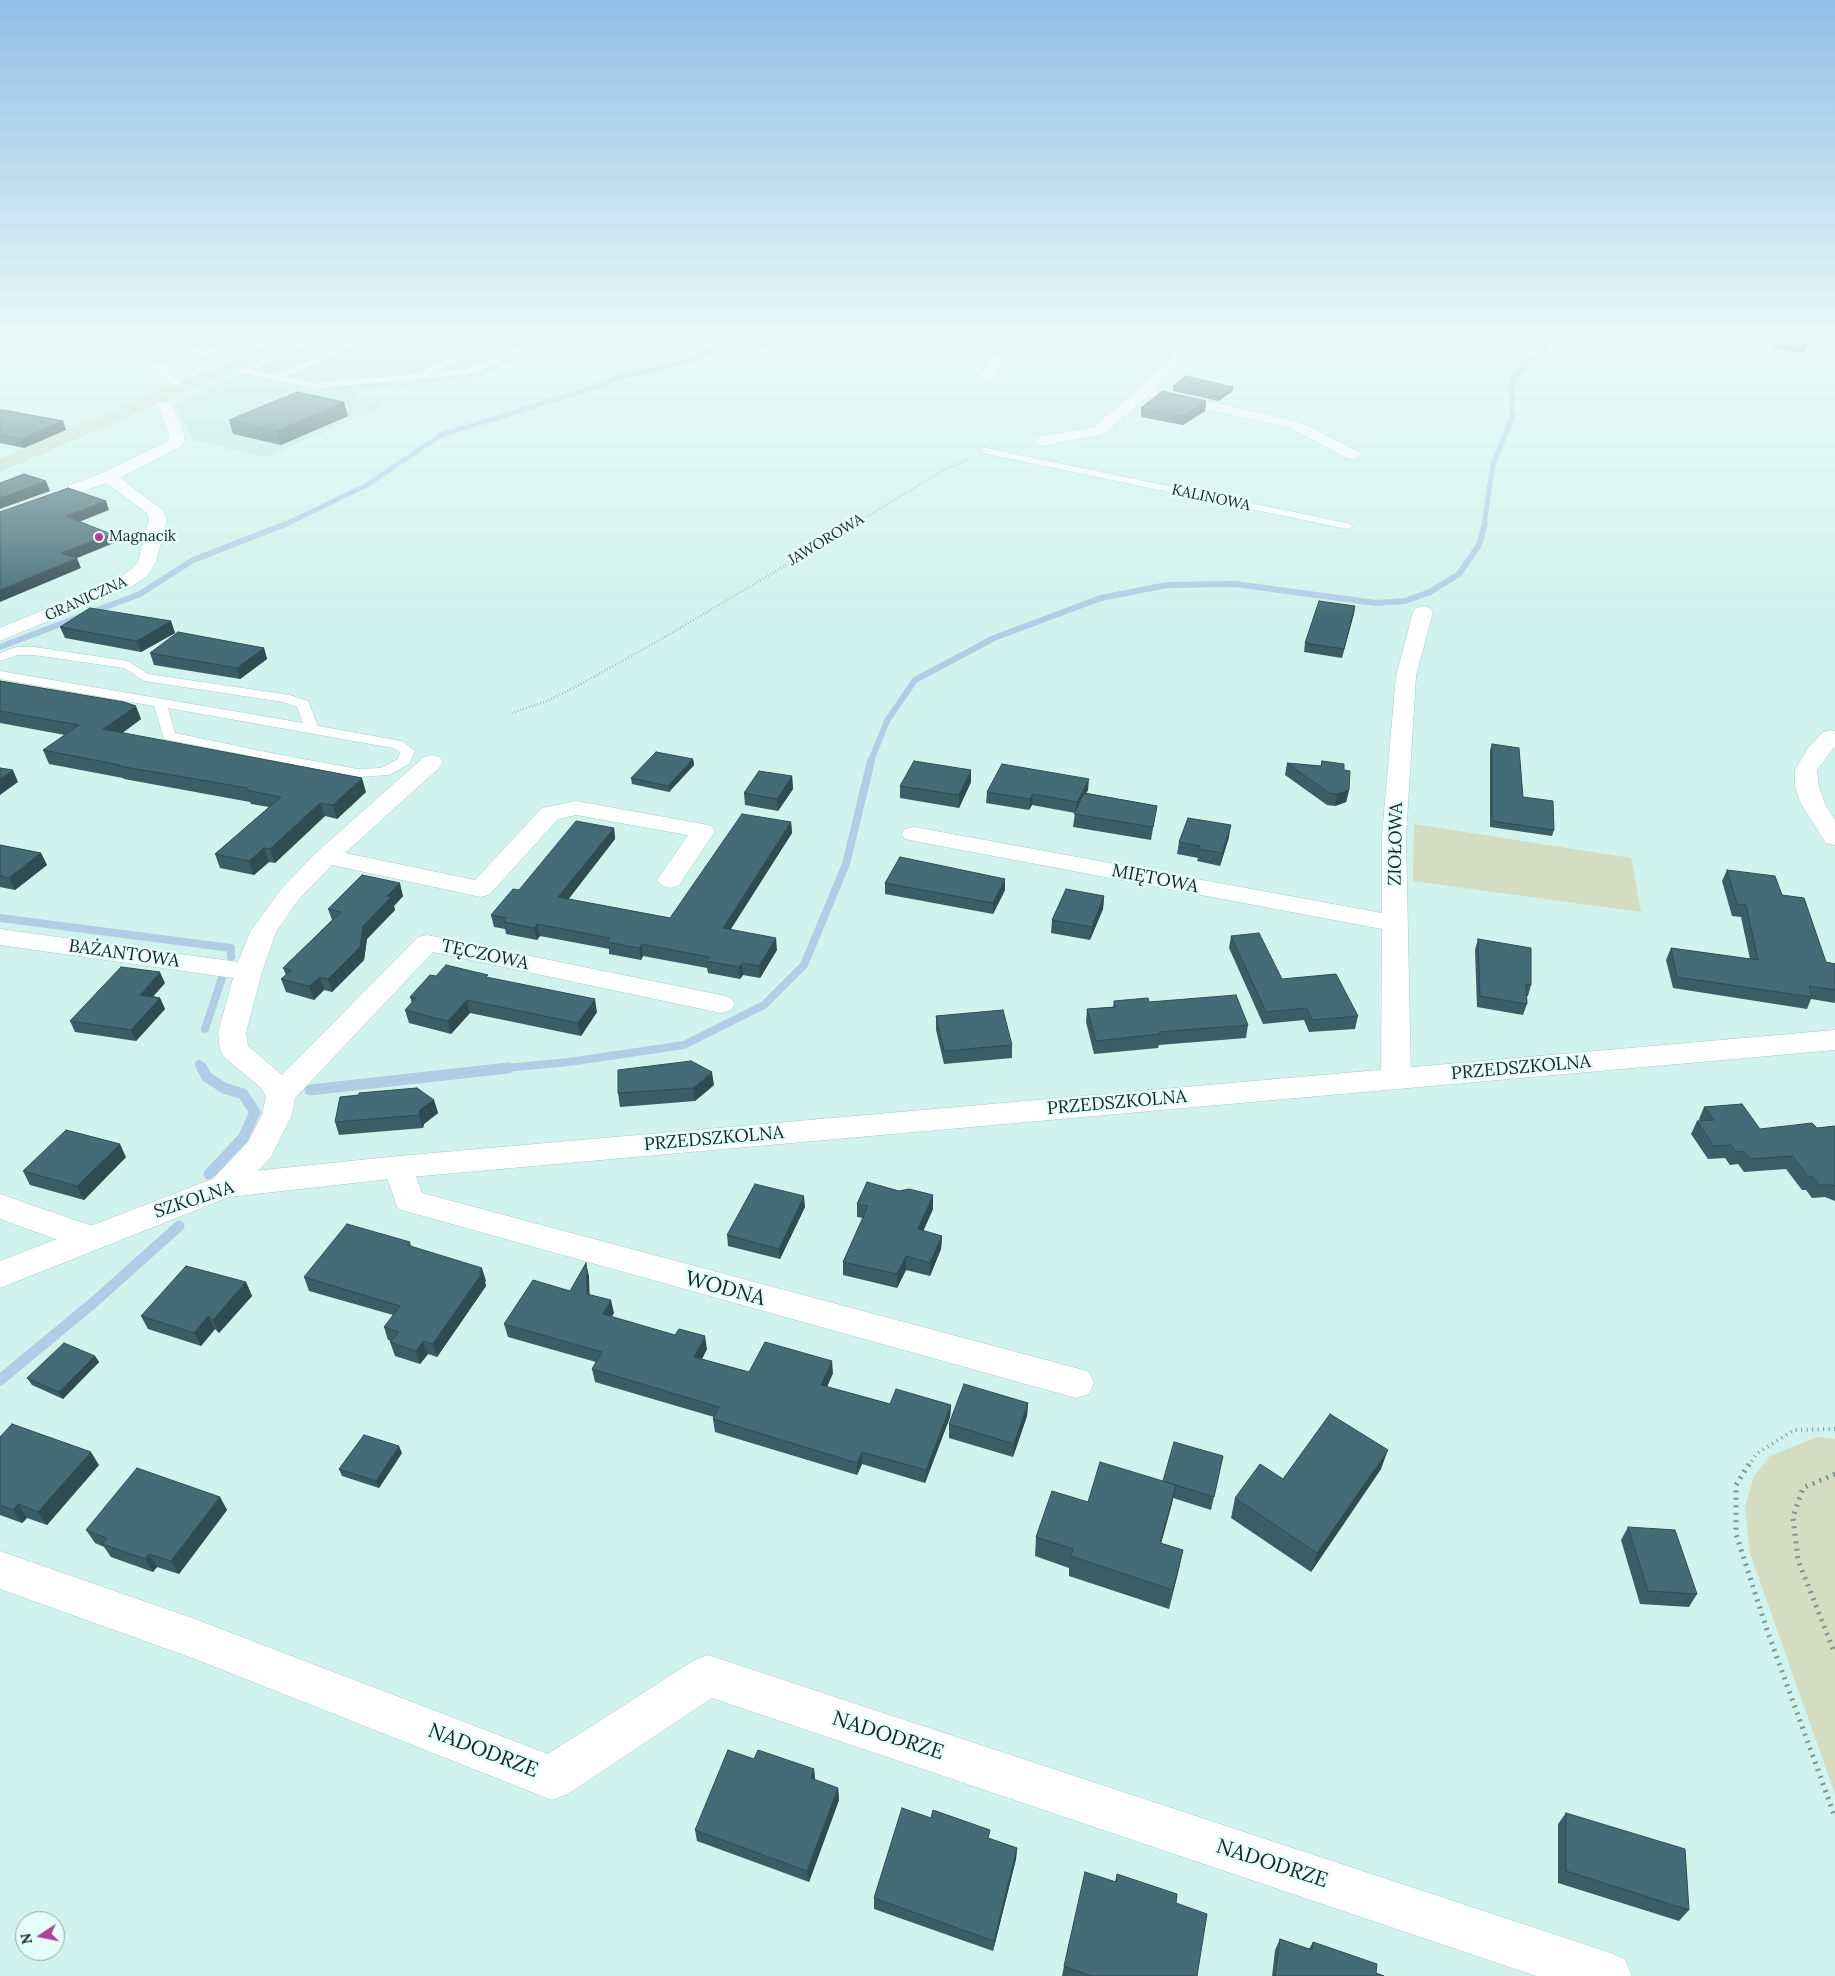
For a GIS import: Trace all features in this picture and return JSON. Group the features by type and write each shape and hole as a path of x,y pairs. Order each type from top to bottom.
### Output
{"main road":[{"path":"0,466 79,432"}],"street":[{"path":"0,517 108,477 176,443 176,432"},
{"path":"1042,441 1098,432"},
{"path":"1307,432 1353,455"},
{"name":"GRANICZNA","path":"0,635 126,582 140,572 147,562 158,520 155,511 108,477"},
{"name":"ZIOŁOWA","path":"1396,1079 1394,835 1405,686 1423,612"},
{"path":"1831,737 1816,753 1806,770 1813,804 1835,838"},
{"path":"225,1186 260,1149 277,1115 281,1095 270,1080 234,1050 232,1033 248,972 263,932 290,894 327,856 432,762"},
{"path":"327,856 481,889 550,813 576,808 704,831 670,880"},
{"name":"MIĘTOWA","path":"914,834 1396,924"},
{"name":"BAŻANTOWA","path":"0,937 248,972"},
{"name":"TĘCZOWA","path":"281,1095 427,943 721,1004"},
{"name":"PRZEDSZKOLNA","path":"399,1167 1835,1040"},
{"name":"SZKOLNA","path":"0,1275 225,1186 399,1167"},
{"name":"WODNA","path":"399,1167 410,1201 812,1313 1076,1383"},
{"path":"0,1206 90,1238"},
{"name":"NADODRZE","path":"0,1570 194,1639 552,1778 708,1676 1608,1976"}],"lane":[{"name":"KALINOWA","path":"986,451 1347,526"},
{"path":"0,657 16,651 34,650 128,665 144,677 285,698 304,704 312,729"},
{"path":"0,675 397,744 408,751 404,761 384,772 358,773 276,758 169,736 160,703"}],"path":[{"name":"JAWOROWA","path":"512,713 547,701 577,686 660,640 944,470 986,451"},
{"path":"1835,1429 1794,1430 1756,1454 1736,1485 1736,1534 1767,1630 1835,1817"},
{"path":"1835,1474 1803,1488 1794,1517 1798,1560 1835,1654"}],"shaded area":[{"path":"189,432 323,432 266,457 193,440"}],"green space":[{"path":"1414,824 1631,858 1641,912 1413,881"},
{"path":"1817,1437 1835,1439 1835,1794 1750,1553 1745,1507 1754,1476 1770,1456"}],"building":[{"path":"0,432 36,432 20,439 0,435"},
{"path":"24,474 46,481 0,498 0,483"},
{"path":"68,488 106,501 66,516 111,534 61,553 77,558 0,590 0,512"},
{"path":"1319,601 1355,606 1344,649 1305,643"},
{"path":"90,608 171,621 137,641 60,627"},
{"path":"178,632 264,648 237,668 150,653"},
{"path":"0,681 124,702 136,706 103,729 362,778 333,805 320,803 270,849 264,848 249,861 215,854 281,797 246,790 248,788 119,766 43,750 79,725 0,711"},
{"path":"1492,744 1519,748 1523,797 1553,801 1554,830 1492,821"},
{"path":"656,752 693,759 668,786 631,778"},
{"path":"914,761 971,770 959,795 900,786"},
{"path":"1322,761 1344,764 1344,770 1350,771 1349,790 1337,794 1329,793 1287,763 1321,766"},
{"path":"1002,764 1089,779 1077,802 1033,794 1030,799 987,792"},
{"path":"0,768 13,770 0,779"},
{"path":"759,771 792,776 777,799 744,793"},
{"path":"1084,793 1157,806 1153,827 1074,814"},
{"path":"742,814 791,822 723,928 776,938 759,966 742,963 739,967 706,961 709,957 642,944 639,948 607,942 610,938 537,924 534,928 504,922 507,918 491,915 513,889 519,890 576,821 614,828 558,897 670,918"},
{"path":"1188,818 1231,825 1222,853 1199,849 1200,846 1179,842"},
{"path":"0,845 41,853 9,878 0,876"},
{"path":"900,857 1005,879 993,903 885,883"},
{"path":"1727,870 1775,876 1782,895 1804,898 1826,962 1835,964 1835,990 1809,986 1812,997 1677,977 1671,948 1758,960 1746,905 1737,904"},
{"path":"362,875 400,883 387,896 391,897 363,926 360,947 328,979 320,977 309,986 281,979 292,970 283,968 341,912 328,909"},
{"path":"1066,889 1104,896 1092,927 1052,920"},
{"path":"1259,933 1282,979 1336,974 1358,1016 1312,1020 1307,1008 1266,1012 1231,936"},
{"path":"1478,939 1531,948 1531,985 1526,984 1527,1004 1480,996"},
{"path":"446,965 488,975 486,977 595,999 578,1023 467,1000 448,1021 405,1010 416,998 410,997 430,975 436,976"},
{"path":"121,967 160,972 140,995 160,998 131,1030 70,1021"},
{"path":"1236,995 1248,1025 1159,1032 1160,1034 1096,1041 1087,1009 1115,1007 1114,1001 1148,998 1149,1002"},
{"path":"1003,1010 1012,1045 944,1051 936,1016"},
{"path":"691,1061 712,1072 693,1088 618,1093 618,1070"},
{"path":"417,1088 434,1100 420,1110 419,1115 335,1122 340,1097 359,1095 359,1093"},
{"path":"1742,1104 1760,1129 1812,1123 1817,1128 1835,1126 1835,1186 1820,1185 1813,1177 1808,1177 1793,1156 1750,1159 1744,1151 1736,1152 1731,1145 1714,1146 1697,1121 1714,1120 1704,1107"},
{"path":"66,1130 120,1144 77,1186 23,1171"},
{"path":"867,1182 899,1191 909,1189 933,1195 918,1229 942,1236 930,1263 906,1256 897,1274 843,1262 868,1206 857,1204"},
{"path":"755,1184 804,1196 779,1249 727,1235"},
{"path":"347,1224 410,1242 407,1245 482,1268 479,1272 482,1273 433,1344 423,1341 416,1351 390,1342 399,1332 384,1327 400,1306 304,1277"},
{"path":"586,1263 587,1294 611,1300 603,1314 675,1335 679,1329 705,1336 694,1357 749,1372 765,1342 832,1361 821,1385 890,1404 896,1389 951,1405 926,1470 862,1452 857,1463 713,1419 719,1407 592,1369 602,1352 504,1324 533,1280 570,1291"},
{"path":"186,1266 246,1282 213,1320 208,1316 194,1333 141,1316"},
{"path":"64,1343 95,1356 59,1392 27,1378"},
{"path":"964,1384 1028,1403 1014,1444 949,1424"},
{"path":"1330,1414 1388,1450 1317,1553 1235,1498 1260,1464 1283,1479"},
{"path":"12,1424 91,1452 38,1512 18,1504 13,1510 0,1505 0,1437"},
{"path":"364,1435 399,1446 376,1481 339,1469"},
{"path":"1174,1442 1223,1456 1214,1497 1163,1481"},
{"path":"1100,1462 1176,1485 1160,1543 1183,1550 1173,1590 1071,1556 1073,1549 1036,1537 1052,1491 1088,1502"},
{"path":"137,1468 220,1497 171,1561 149,1554 145,1559 102,1544 107,1538 86,1530"},
{"path":"1628,1527 1675,1530 1697,1594 1648,1591"},
{"path":"728,1750 754,1759 758,1750 814,1769 811,1778 838,1788 807,1871 695,1830"},
{"path":"902,1808 931,1818 933,1810 990,1830 988,1838 1017,1848 994,1941 874,1898"},
{"path":"1566,1813 1685,1849 1689,1910 1566,1871"},
{"path":"1085,1872 1116,1882 1117,1874 1177,1894 1176,1903 1207,1914 1197,1976 1091,1976 1064,1966"},
{"path":"1280,1939 1312,1950 1313,1942 1377,1964 1376,1973 1384,1976 1275,1976"}],"waterway":[{"path":"284,525 367,485 441,435 450,432"},
{"path":"1484,525 1493,464 1506,432"},
{"path":"0,647 140,594 193,560 286,524"},
{"path":"870,763 887,721 915,680 994,638 1101,598 1167,585 1235,584 1376,603 1405,601 1430,592 1459,574 1479,545 1485,524"},
{"path":"495,1069 569,1062 684,1045 764,1005 804,965 846,864 871,761"},
{"path":"0,918 231,948 231,957"},
{"path":"205,1029 222,978"},
{"path":"199,1064 202,1069"},
{"path":"202,1068 207,1077 224,1088 243,1094 255,1112 243,1138 209,1174"},
{"path":"310,1090 508,1068"},
{"path":"0,1380 93,1303 179,1226"}],"place":[{"name":"Magnacik","path":"99,537"}]}
